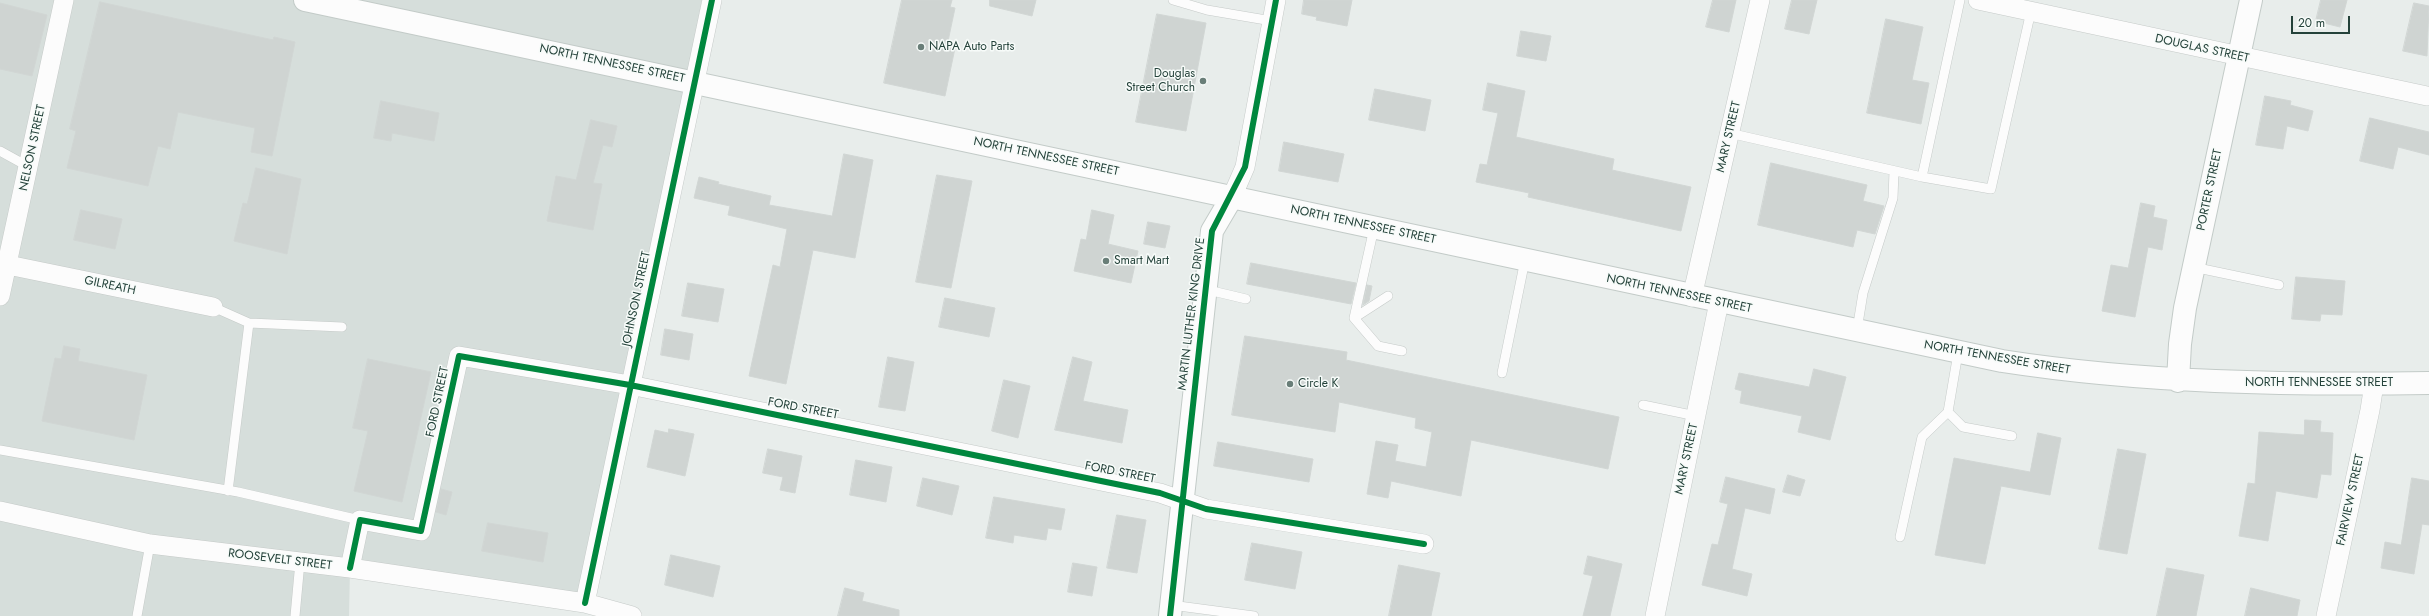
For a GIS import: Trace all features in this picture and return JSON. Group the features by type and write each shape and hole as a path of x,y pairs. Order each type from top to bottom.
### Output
{"main road":[{"name":"NORTH TENNESSEE STREET","path":"305,0 1958,353 2060,370 2178,381 2374,384 2429,383"},
{"name":"PORTER STREET","path":"2178,381 2180,344 2193,267 2251,0"},
{"name":"MARTIN LUTHER KING DRIVE","path":"1170,610 1204,290 1212,231 1232,197"}],"street":[{"name":"NELSON STREET","path":"0,296 8,265 64,0"},
{"name":"JOHNSON STREET","path":"585,603 712,0"},
{"name":"MARTIN LUTHER KING DRIVE","path":"1232,197 1245,167 1276,0"},
{"name":"MARY STREET","path":"1692,297 1760,0"},
{"name":"DOUGLAS STREET","path":"1978,0 2238,57 2427,96"},
{"name":"GILREATH","path":"8,265 213,307"},
{"name":"MARY STREET","path":"1655,616 1719,302"},
{"name":"FORD STREET","path":"360,520 421,531 459,356 630,385 1160,493 1206,510 1424,544"},
{"name":"FAIRVIEW STREET","path":"2326,616 2370,410 2374,384"},
{"name":"ROOSEVELT STREET","path":"0,511 150,544 350,568 585,603 632,616"},
{"path":"350,568 360,520"}],"lane":[{"path":"1173,0 1207,10 1272,21"},
{"path":"1922,177 1960,0"},
{"path":"1729,133 1922,177 1991,189 2031,11"},
{"path":"0,151 28,167"},
{"path":"1857,332 1863,294 1893,198 1894,171"},
{"path":"1354,318 1374,228"},
{"path":"1502,373 1525,260"},
{"path":"2193,267 2278,285"},
{"path":"1204,290 1246,299"},
{"path":"1354,318 1388,296"},
{"path":"213,307 249,322 342,327"},
{"path":"1354,318 1378,346 1402,351"},
{"path":"228,490 249,322"},
{"path":"1900,537 1922,437 1948,412 1958,353"},
{"path":"1644,405 1696,416"},
{"path":"1948,412 1963,426 2012,436"},
{"path":"0,450 228,490 360,520"},
{"path":"137,616 150,544"},
{"path":"296,616 300,562"},
{"path":"1170,610 1254,616"}],"shaded area":[{"path":"0,0 702,0 585,603 350,568 349,616 0,616"}],"building":[{"name":"NAPA Auto Parts","path":"902,0 952,0 950,7 955,8 947,46 955,48 945,96 884,83"},
{"path":"990,0 1036,0 1032,16 990,6"},
{"path":"1304,0 1352,0 1347,26 1316,20 1317,17 1302,14"},
{"path":"1713,0 1736,0 1729,32 1706,27"},
{"path":"1792,0 1817,0 1809,34 1785,29"},
{"path":"2321,0 2347,0 2340,27 2316,21"},
{"path":"100,2 273,40 274,37 295,42 272,156 251,152 255,128 178,112 170,149 158,146 148,186 67,168 76,131 70,129"},
{"path":"0,3 47,15 32,76 0,69"},
{"path":"2414,3 2429,6 2427,56 2403,51"},
{"path":"1157,14 1206,23 1186,131 1136,122"},
{"path":"1886,19 1923,27 1912,80 1929,83 1921,124 1867,113"},
{"path":"1521,31 1551,36 1546,61 1517,56"},
{"path":"1488,83 1525,91 1516,137 1614,159 1612,170 1691,187 1681,231 1528,197 1529,193 1476,182 1480,164 1487,165 1498,113 1483,110"},
{"path":"1375,89 1431,100 1425,131 1369,120"},
{"path":"2265,96 2291,101 2290,105 2313,111 2308,131 2287,126 2283,149 2256,145"},
{"path":"381,101 439,113 434,141 392,133 391,141 374,138"},
{"path":"2370,118 2429,132 2429,155 2398,147 2393,169 2360,161"},
{"path":"591,120 617,126 612,147 603,145 593,183 602,184 593,230 547,221 556,176 576,180"},
{"path":"1284,142 1344,154 1338,182 1279,171"},
{"path":"844,154 873,160 855,258 813,250 786,384 749,376 773,265 780,267 787,229 728,215 730,206 694,198 699,177 719,182 718,184 771,196 769,205 832,216"},
{"path":"1771,163 1867,185 1863,201 1884,206 1875,234 1857,230 1853,247 1758,225"},
{"path":"256,168 301,179 287,254 234,241 243,203 247,204"},
{"path":"937,175 972,181 951,288 916,282"},
{"path":"2141,203 2155,206 2153,217 2167,220 2162,250 2148,247 2135,317 2102,311 2111,265 2128,268"},
{"path":"81,210 122,219 115,249 74,240"},
{"name":"Smart Mart","path":"1092,210 1114,215 1108,244 1138,251 1131,283 1074,271 1081,239 1086,240"},
{"path":"1148,222 1170,226 1165,248 1144,244"},
{"path":"1251,263 1356,283 1351,304 1247,284"},
{"path":"2296,277 2345,281 2342,315 2321,314 2320,321 2292,319"},
{"path":"688,283 724,289 718,322 682,316"},
{"path":"1367,285 1372,286 1369,301 1363,305"},
{"path":"945,298 995,308 989,337 939,327"},
{"path":"665,329 693,334 689,360 661,355"},
{"path":"1245,336 1347,352 1346,360 1619,417 1608,469 1471,440 1461,496 1391,481 1388,498 1367,494 1376,441 1398,445 1395,461 1426,467 1432,432 1415,428 1416,418 1339,402 1335,432 1232,415"},
{"path":"64,346 80,349 78,361 147,375 134,440 42,421 55,358 61,359"},
{"path":"888,357 914,362 905,411 879,407"},
{"path":"1073,357 1092,362 1083,401 1128,410 1122,443 1055,430"},
{"path":"368,359 431,372 402,502 354,491 368,431 353,428"},
{"path":"1814,369 1846,377 1830,440 1798,432 1802,416 1740,403 1742,391 1735,389 1739,373 1809,387"},
{"path":"1004,380 1030,386 1018,438 992,431"},
{"path":"2305,420 2321,421 2320,432 2333,433 2331,475 2321,474 2317,498 2276,491 2268,541 2239,536 2248,483 2255,484 2259,432 2304,435"},
{"path":"669,429 694,434 685,476 647,467 655,430 668,433"},
{"path":"2038,433 2061,438 2050,495 2001,486 1985,564 1935,555 1954,458 2030,472"},
{"path":"1218,442 1313,459 1309,482 1214,466"},
{"path":"768,449 802,456 795,493 780,490 783,477 763,473"},
{"path":"2118,449 2146,454 2127,554 2099,549"},
{"path":"856,460 892,467 886,502 850,495"},
{"path":"1788,475 1805,480 1800,496 1783,492"},
{"path":"1726,477 1775,489 1770,514 1745,508 1732,569 1752,574 1747,596 1702,585 1712,544 1718,545 1728,504 1720,502"},
{"path":"923,478 959,486 952,515 917,506"},
{"path":"2412,478 2429,481 2429,525 2422,524 2414,574 2381,568 2385,542 2401,545"},
{"path":"441,489 452,492 446,515 436,512"},
{"path":"994,497 1065,509 1061,530 1048,528 1046,540 1014,535 1013,543 986,538"},
{"path":"1117,515 1146,520 1137,573 1107,568"},
{"path":"488,523 548,533 543,562 482,551"},
{"path":"1252,543 1302,552 1295,589 1245,580"},
{"path":"671,555 720,566 713,597 665,585"},
{"path":"1588,556 1622,564 1610,616 1583,616 1593,576 1584,574"},
{"path":"1073,563 1097,567 1092,596 1068,592"},
{"path":"1399,565 1440,573 1431,616 1389,616"},
{"path":"2167,568 2204,575 2196,616 2157,616"},
{"path":"845,588 864,593 862,601 899,610 899,616 838,616"},
{"path":"2251,588 2300,600 2297,616 2245,616"}],"cycle path":[{"path":"585,603 712,0"},
{"path":"1170,616 1212,231 1245,167 1276,0"},
{"path":"350,568 360,520 421,531 459,356 630,385 1160,493 1206,509 1424,544"}],"place":[{"name":"NAPA Auto Parts","path":"921,47"},
{"name":"Douglas Street Church","path":"1203,81"},
{"name":"Smart Mart","path":"1106,261"},
{"name":"Circle K","path":"1290,384"}]}
